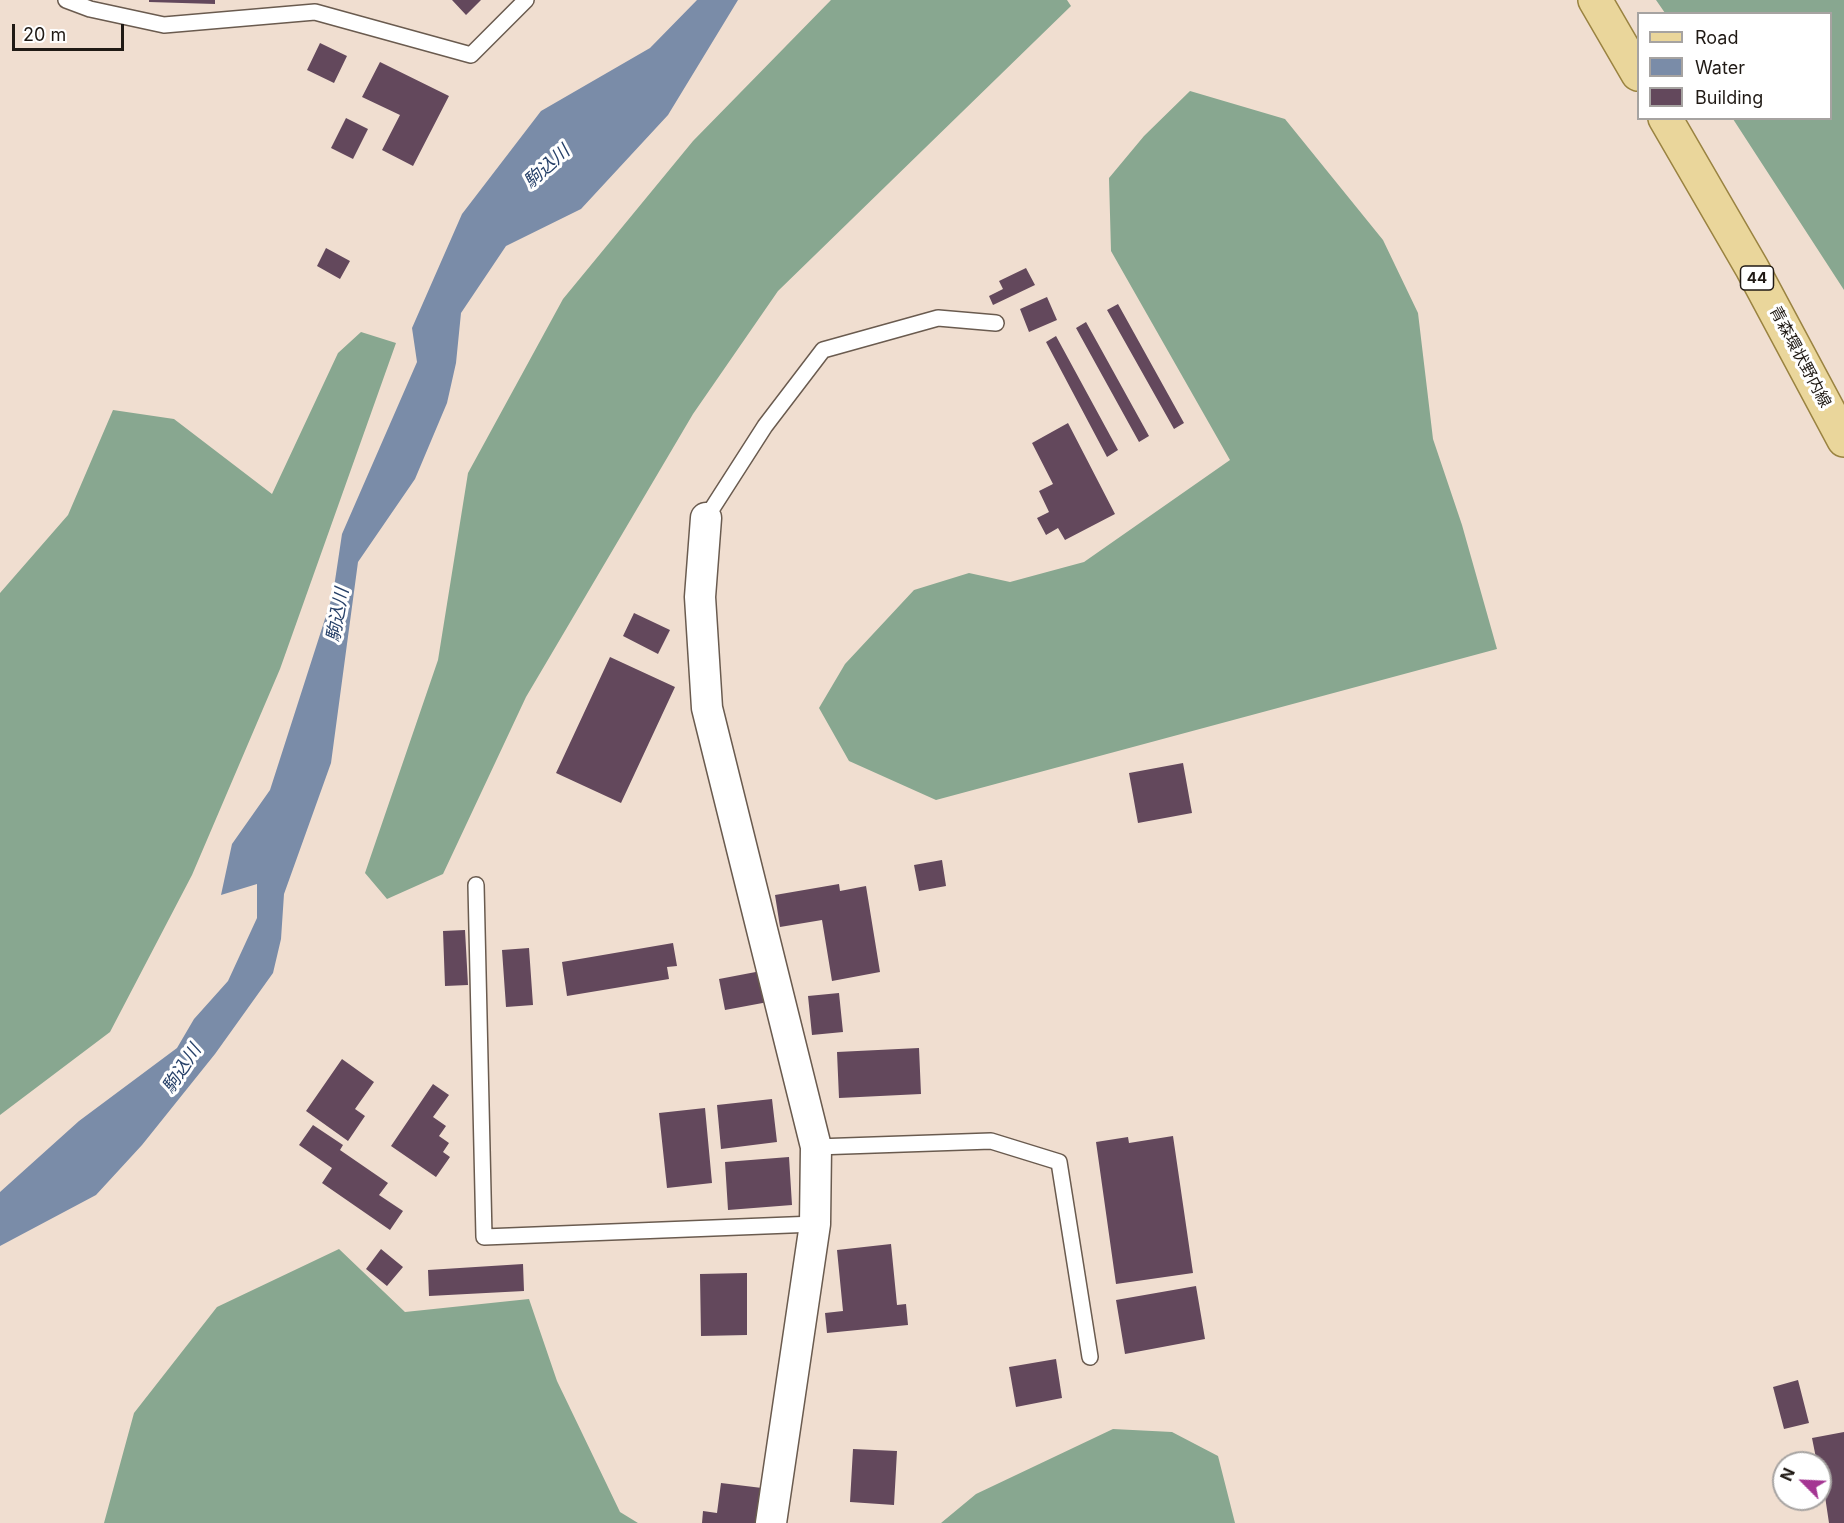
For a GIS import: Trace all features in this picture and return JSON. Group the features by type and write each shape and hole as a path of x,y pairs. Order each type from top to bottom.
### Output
{"main road":[{"path":"1595,0 1637,72"},
{"name":"青森環状野内線","path":"1666,120 1752,268 1844,440"}],"street":[{"path":"706,518 700,597 707,708 816,1147 815,1224 771,1523"}],"lane":[{"path":"66,0 90,9 164,25 315,12 471,56 526,0"},
{"path":"706,518 765,426 823,350 938,318 996,323"},
{"path":"476,885 484,1237 815,1224"},
{"path":"816,1147 991,1141 1059,1162 1090,1358"}],"green space":[{"path":"831,0 1067,0 1071,6 778,291 693,414 526,697 443,874 387,899 365,873 438,660 468,473 563,299 693,141"},
{"path":"1656,0 1844,0 1844,290 1734,120 1832,120 1832,12 1664,12"},
{"path":"1190,91 1285,119 1383,240 1418,313 1433,439 1462,525 1497,649 936,800 849,761 819,708 845,664 914,590 969,573 1010,582 1084,562 1230,460 1111,251 1109,178 1144,136"},
{"path":"361,332 396,343 280,669 192,875 110,1032 0,1115 0,593 68,515 113,410 174,419 272,494 338,353"},
{"path":"339,1249 405,1312 529,1299 557,1381 620,1512 638,1523 104,1523 134,1413 217,1307"},
{"path":"1113,1429 1172,1432 1218,1456 1235,1523 941,1523 976,1494"}],"water":[{"name":"駒込川","path":"697,0 738,0 668,115 581,209 506,246 461,313 456,363 447,403 415,479 358,562 331,763 284,894 281,939 273,973 215,1054 142,1145 96,1195 0,1246 0,1192 79,1121 177,1048 194,1019 228,981 257,918 257,884 221,895 232,844 270,790 333,594 342,534 417,362 412,328 462,214 541,111 650,48"}],"building":[{"path":"149,0 215,0 215,4 149,2"},
{"path":"452,0 481,0 466,15"},
{"path":"320,43 347,56 334,83 307,70"},
{"path":"380,62 449,96 413,166 382,150 400,115 362,97"},
{"path":"346,118 368,129 353,159 331,148"},
{"path":"326,248 350,261 340,279 317,266"},
{"path":"1026,268 1035,285 993,305 989,296 1003,289 999,281"},
{"path":"1047,297 1057,320 1029,332 1020,309"},
{"path":"1118,304 1184,423 1174,429 1107,310"},
{"path":"1086,322 1149,436 1139,442 1076,328"},
{"path":"1056,336 1118,450 1107,457 1046,342"},
{"path":"1068,423 1115,514 1065,540 1058,528 1046,535 1037,518 1049,512 1039,491 1053,484 1032,443"},
{"path":"634,613 670,630 658,654 623,636"},
{"path":"610,657 675,687 621,803 556,773"},
{"path":"1183,763 1192,813 1138,823 1129,773"},
{"path":"942,860 946,886 919,891 914,865"},
{"path":"839,884 840,891 866,886 880,972 832,981 822,920 780,927 775,895"},
{"path":"465,930 468,985 445,986 443,931"},
{"path":"673,943 677,966 667,967 669,979 567,996 562,962"},
{"path":"529,948 533,1005 506,1007 502,950"},
{"path":"761,971 768,1002 725,1010 719,979"},
{"path":"839,993 843,1032 812,1035 808,996"},
{"path":"919,1048 921,1094 839,1098 837,1052"},
{"path":"342,1059 374,1082 355,1109 365,1116 348,1141 306,1111"},
{"path":"433,1084 449,1095 433,1117 446,1126 439,1136 449,1143 443,1152 450,1157 436,1177 391,1146"},
{"path":"772,1099 777,1142 721,1149 717,1105"},
{"path":"705,1108 712,1183 667,1188 659,1113"},
{"path":"313,1125 343,1145 340,1150 388,1183 379,1195 403,1211 390,1230 322,1183 332,1168 299,1145"},
{"path":"1173,1136 1193,1273 1116,1284 1096,1142 1128,1137 1129,1143"},
{"path":"789,1157 792,1205 728,1210 725,1162"},
{"path":"891,1244 897,1305 906,1304 908,1325 827,1333 825,1313 843,1311 837,1250"},
{"path":"381,1249 403,1267 387,1286 366,1269"},
{"path":"523,1264 524,1291 429,1296 428,1270"},
{"path":"747,1273 747,1335 701,1336 700,1274"},
{"path":"1196,1286 1205,1339 1125,1354 1116,1300"},
{"path":"1056,1359 1062,1398 1016,1407 1009,1367"},
{"path":"1798,1380 1809,1423 1784,1429 1773,1387"},
{"path":"1844,1432 1844,1523 1829,1523 1827,1511 1832,1511 1832,1451 1815,1451 1812,1438"},
{"path":"853,1449 897,1451 894,1505 850,1502"},
{"path":"721,1483 762,1488 758,1523 702,1523 703,1511 717,1513"}]}
